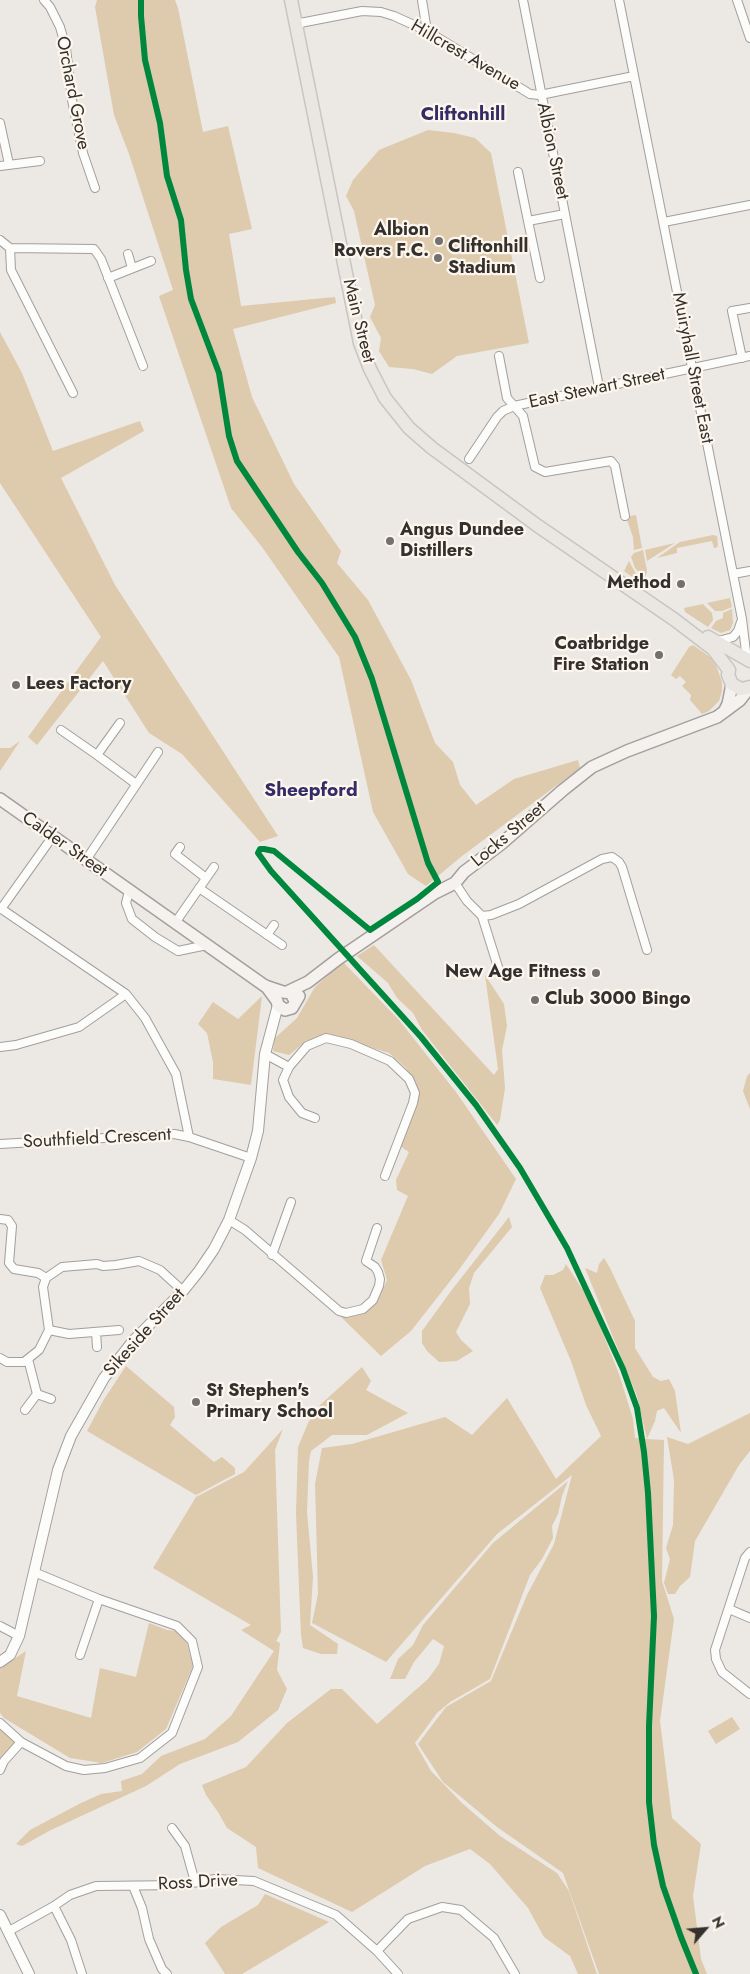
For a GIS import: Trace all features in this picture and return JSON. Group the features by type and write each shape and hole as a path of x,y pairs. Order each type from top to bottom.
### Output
{"main road":[{"name":"Main Street","path":"291,0 360,343 370,369 385,398 409,428 432,448 545,531 675,620 713,649 729,670 728,675 732,684"},
{"name":"Main Street","path":"675,620 747,660"},
{"path":"729,670 735,662 747,660"},
{"path":"723,713 728,704 732,684 741,689 750,687"},
{"name":"Locks Street","path":"282,1000 338,959 435,893 455,883 464,872 501,844 592,767 619,754 705,722 723,713 740,700 750,687"},
{"name":"Calder Street","path":"0,799 265,986 282,1000 294,996 295,1001"},
{"name":"Locks Street","path":"295,1001 308,982"}],"street":[{"name":"Orchard Grove","path":"44,0 50,7 60,27 66,48 72,100 83,153 96,188"},
{"path":"422,0 427,31"},
{"name":"Albion Street","path":"523,0 540,95 599,387"},
{"name":"Muiryhall Street East","path":"619,0 742,619 747,660"},
{"path":"737,0 750,38"},
{"name":"Hillcrest Avenue","path":"295,24 342,14 372,11 394,16 427,31 530,94 540,95 634,76"},
{"path":"0,123 9,164"},
{"path":"0,166 40,161"},
{"path":"518,172 540,278"},
{"path":"664,222 750,205"},
{"name":"Albion Street","path":"528,221 565,214"},
{"path":"0,240 10,248 94,249 101,259 132,332 143,366"},
{"path":"10,248 12,270 73,393"},
{"path":"128,254 132,268"},
{"path":"108,278 151,261"},
{"path":"746,357 732,311 750,308"},
{"path":"499,356 507,398 523,416 534,464 540,471 545,472 609,460 614,463 625,516"},
{"name":"East Stewart Street","path":"469,459 503,411 514,406 746,357"},
{"path":"733,574 750,571"},
{"path":"716,642 727,640 733,636 740,626 742,619"},
{"path":"98,755 120,723"},
{"path":"61,730 136,784"},
{"path":"86,860 158,752"},
{"path":"53,836 1,909 126,994 145,1018 176,1074 189,1137"},
{"path":"180,847 175,854 206,878"},
{"path":"482,916 519,904 602,859 612,857 622,867 647,950"},
{"path":"175,923 214,867"},
{"path":"455,883 467,901 482,916 498,967"},
{"path":"199,888 282,945"},
{"path":"129,891 126,903 132,919 155,937 178,951 207,945"},
{"path":"267,935 274,925"},
{"path":"0,1046 16,1045 79,1027 126,994"},
{"name":"Sikeside Street","path":"0,1662 10,1655 19,1636 58,1470 75,1428 104,1378 133,1340 183,1291 214,1249 229,1220 251,1158 258,1131 265,1054 282,1000"},
{"path":"315,1118 302,1113 289,1098 283,1080 289,1068 307,1046 326,1038 351,1044 390,1060 409,1079 415,1093 413,1103 385,1176"},
{"path":"265,1054 289,1068"},
{"name":"Southfield Crescent","path":"0,1144 174,1134 189,1137 251,1158"},
{"path":"272,1255 291,1202"},
{"path":"0,1220 8,1220 12,1226 9,1263 14,1269 38,1274 46,1278"},
{"path":"229,1220 245,1230 339,1311 346,1313 357,1311 373,1300 379,1286 378,1272 375,1267 366,1261 378,1228"},
{"path":"0,1358 7,1362 24,1362 38,1350 49,1330 43,1287 46,1278 62,1267 97,1264 103,1266 116,1265 139,1261 160,1270 183,1291"},
{"path":"49,1330 69,1334 119,1330"},
{"path":"96,1332 97,1347"},
{"path":"28,1358 38,1394"},
{"path":"38,1394 51,1399"},
{"path":"25,1410 38,1394"},
{"path":"750,1552 745,1558 717,1641 716,1659 722,1672 750,1694"},
{"path":"0,1723 21,1742 66,1766 84,1770 105,1768 140,1758 172,1733 198,1667 192,1641 177,1626 99,1600 34,1572"},
{"path":"80,1655 99,1600"},
{"path":"729,1609 750,1618"},
{"path":"0,1626 19,1636"},
{"path":"0,1770 4,1761 21,1742"},
{"path":"172,1828 185,1846 195,1882"},
{"name":"Ross Drive","path":"8,1931 70,1895 96,1886 108,1884 133,1886 180,1885 215,1879 254,1881 336,1915 377,1951 398,1974"},
{"path":"133,1886 142,1908 149,1939 162,1969 167,1974"},
{"path":"54,1906 70,1940 82,1974"},
{"path":"377,1951 408,1919 442,1907 461,1910 494,1938 515,1974"},
{"path":"0,1915 29,1974"}],"shaded area":[{"path":"97,0 175,0 203,132 228,126 252,229 229,234 241,306 335,297 336,303 233,329 252,397 294,484 341,551 337,563 368,600 411,680 435,743 453,762 460,785 476,805 514,779 578,760 580,768 462,856 426,886 408,874 373,812 339,657 262,547 231,508 159,296 173,290 129,154 114,115 95,7"},
{"name":"Cliftonhill Stadium","path":"428,130 475,138 491,153 529,343 457,356 432,374 413,369 389,367 379,351 381,338 370,317 375,305 354,211 346,196 353,180 379,150"},
{"path":"0,332 22,373 53,451 140,421 144,431 61,478 115,585 278,836 260,842 182,754 149,733 103,661 37,745 28,737 101,637 0,483"},
{"path":"636,515 642,548 634,550 633,537 626,517"},
{"path":"713,535 717,536 718,546 716,548 714,548 712,541 677,548 677,553 657,558 680,542"},
{"path":"675,543 647,561 645,550"},
{"path":"643,550 647,571 645,579 635,568 631,557 634,553"},
{"path":"629,561 636,574 643,581 638,581 624,571"},
{"path":"730,598 732,607 722,611 715,611 707,603"},
{"path":"703,604 712,613 713,620 708,627 685,612 684,608"},
{"path":"732,609 733,623 730,630 721,633 711,628 716,621 723,618 723,613"},
{"path":"693,645 710,657 716,665 722,682 719,701 709,711 702,714 690,700 691,695 682,686 686,682 680,676 676,679 671,675 689,647"},
{"path":"20,741 0,771 0,748 10,748"},
{"path":"374,945 494,1075 498,1069 485,975 504,1004 507,1026 502,1050 505,1088 500,1120 497,1125 422,1030 413,1013 397,998 388,983 357,956"},
{"path":"343,962 399,1020 456,1092 516,1179 499,1214 458,1271 411,1331 381,1356 341,1317 357,1315 377,1303 387,1280 381,1260 408,1196 397,1190 396,1180 409,1152 400,1146 417,1090 406,1068 389,1053 330,1035 306,1041 289,1055 273,1051 275,1038 297,1018 315,987"},
{"path":"262,996 251,1085 213,1079 213,1062 207,1033 198,1024 213,1002 238,1019"},
{"path":"750,1073 750,1109 743,1091 747,1076"},
{"path":"509,1217 512,1227 474,1273 469,1288 470,1304 456,1332 461,1340 473,1351 457,1361 439,1362 427,1351 422,1343 422,1331"},
{"path":"604,1258 635,1321 635,1348 653,1377 661,1381 669,1379 675,1391 681,1433 664,1408 657,1411 647,1439 637,1396 585,1268 597,1273 599,1264"},
{"path":"566,1264 590,1301 619,1374 633,1419 635,1438 664,1440 662,1581 674,1619 660,1721 672,1818 701,1844 693,1896 701,1959 707,1974 599,1974 563,1873 497,1827 443,1782 418,1744 446,1707 491,1681 527,1595 554,1544 572,1475 497,1534 386,1662 312,1623 318,1594 315,1484 322,1448 352,1444 445,1417 472,1435 507,1398 556,1479 601,1436 586,1405 571,1361 540,1288 545,1275 553,1275 563,1270"},
{"path":"126,1366 174,1407 175,1417 170,1425 214,1462 222,1457 235,1468 235,1474 196,1495 87,1431 103,1401"},
{"path":"362,1367 371,1381 366,1390 408,1413 367,1435 332,1435 311,1451 307,1512 313,1577 310,1625 338,1644 337,1654 321,1654 303,1648 301,1635 296,1513 298,1447 308,1423 320,1405"},
{"path":"750,1413 750,1451 739,1465 695,1541 690,1577 680,1586 675,1594 668,1594 664,1583 670,1559 666,1548 673,1525 674,1480 667,1437 688,1444"},
{"path":"283,1429 275,1450 281,1632 276,1641 280,1643 277,1670 287,1689 278,1710 238,1742 180,1764 146,1786 51,1830 22,1846 16,1844 30,1830 79,1804 101,1794 122,1791 121,1781 142,1774 161,1756 205,1739 231,1716 274,1651 241,1630 251,1625 153,1568 196,1497 244,1472"},
{"path":"568,1481 558,1514 552,1526 553,1538 542,1559 530,1575 490,1679 450,1702 437,1713 415,1743 431,1771 462,1803 500,1836 557,1873 569,1891 597,1974 578,1974 570,1956 544,1937 528,1908 490,1864 470,1849 425,1866 352,1912 258,1868 256,1847 227,1828 206,1795 202,1785 246,1767 287,1723 331,1689 342,1689 377,1724 428,1679 439,1664 444,1646 433,1639 414,1662 405,1679 390,1679 398,1659 413,1645 423,1625 493,1543"},
{"path":"149,1623 167,1630 176,1631 187,1643 193,1666 166,1729 137,1752 102,1763 70,1758 4,1718 0,1713 0,1668 26,1651 17,1696 91,1718 100,1668 136,1677"},
{"path":"732,1717 740,1729 716,1744 708,1731"},
{"path":"0,1726 15,1738 15,1744 0,1760"},
{"path":"265,1894 329,1922 242,1974 225,1974 205,1943 221,1927 258,1905"}],"cycle path":[{"path":"141,0 145,60 160,123 167,176 181,220 191,299 219,373 229,436 237,461 298,552 322,583 355,637 372,679 428,863 438,882 417,899 370,930 274,851 260,849 258,853 271,871 421,1037 476,1105 520,1168 567,1248 623,1369 637,1408 648,1493 654,1616 649,1726 649,1802 654,1845 663,1886 696,1974"}],"place":[{"name":"Albion Rovers F.C.","path":"439,241"},
{"name":"Cliftonhill Stadium","path":"438,258"},
{"name":"Angus Dundee Distillers","path":"390,541"},
{"name":"Method","path":"681,584"},
{"name":"Coatbridge Fire Station","path":"659,655"},
{"name":"Lees Factory","path":"16,685"},
{"name":"New Age Fitness","path":"596,973"},
{"name":"Club 3000 Bingo","path":"535,1000"},
{"name":"St Stephen's Primary School","path":"196,1402"}],"district":[{"name":"Cliftonhill","path":"463,115"},
{"name":"Sheepford","path":"311,791"}]}
